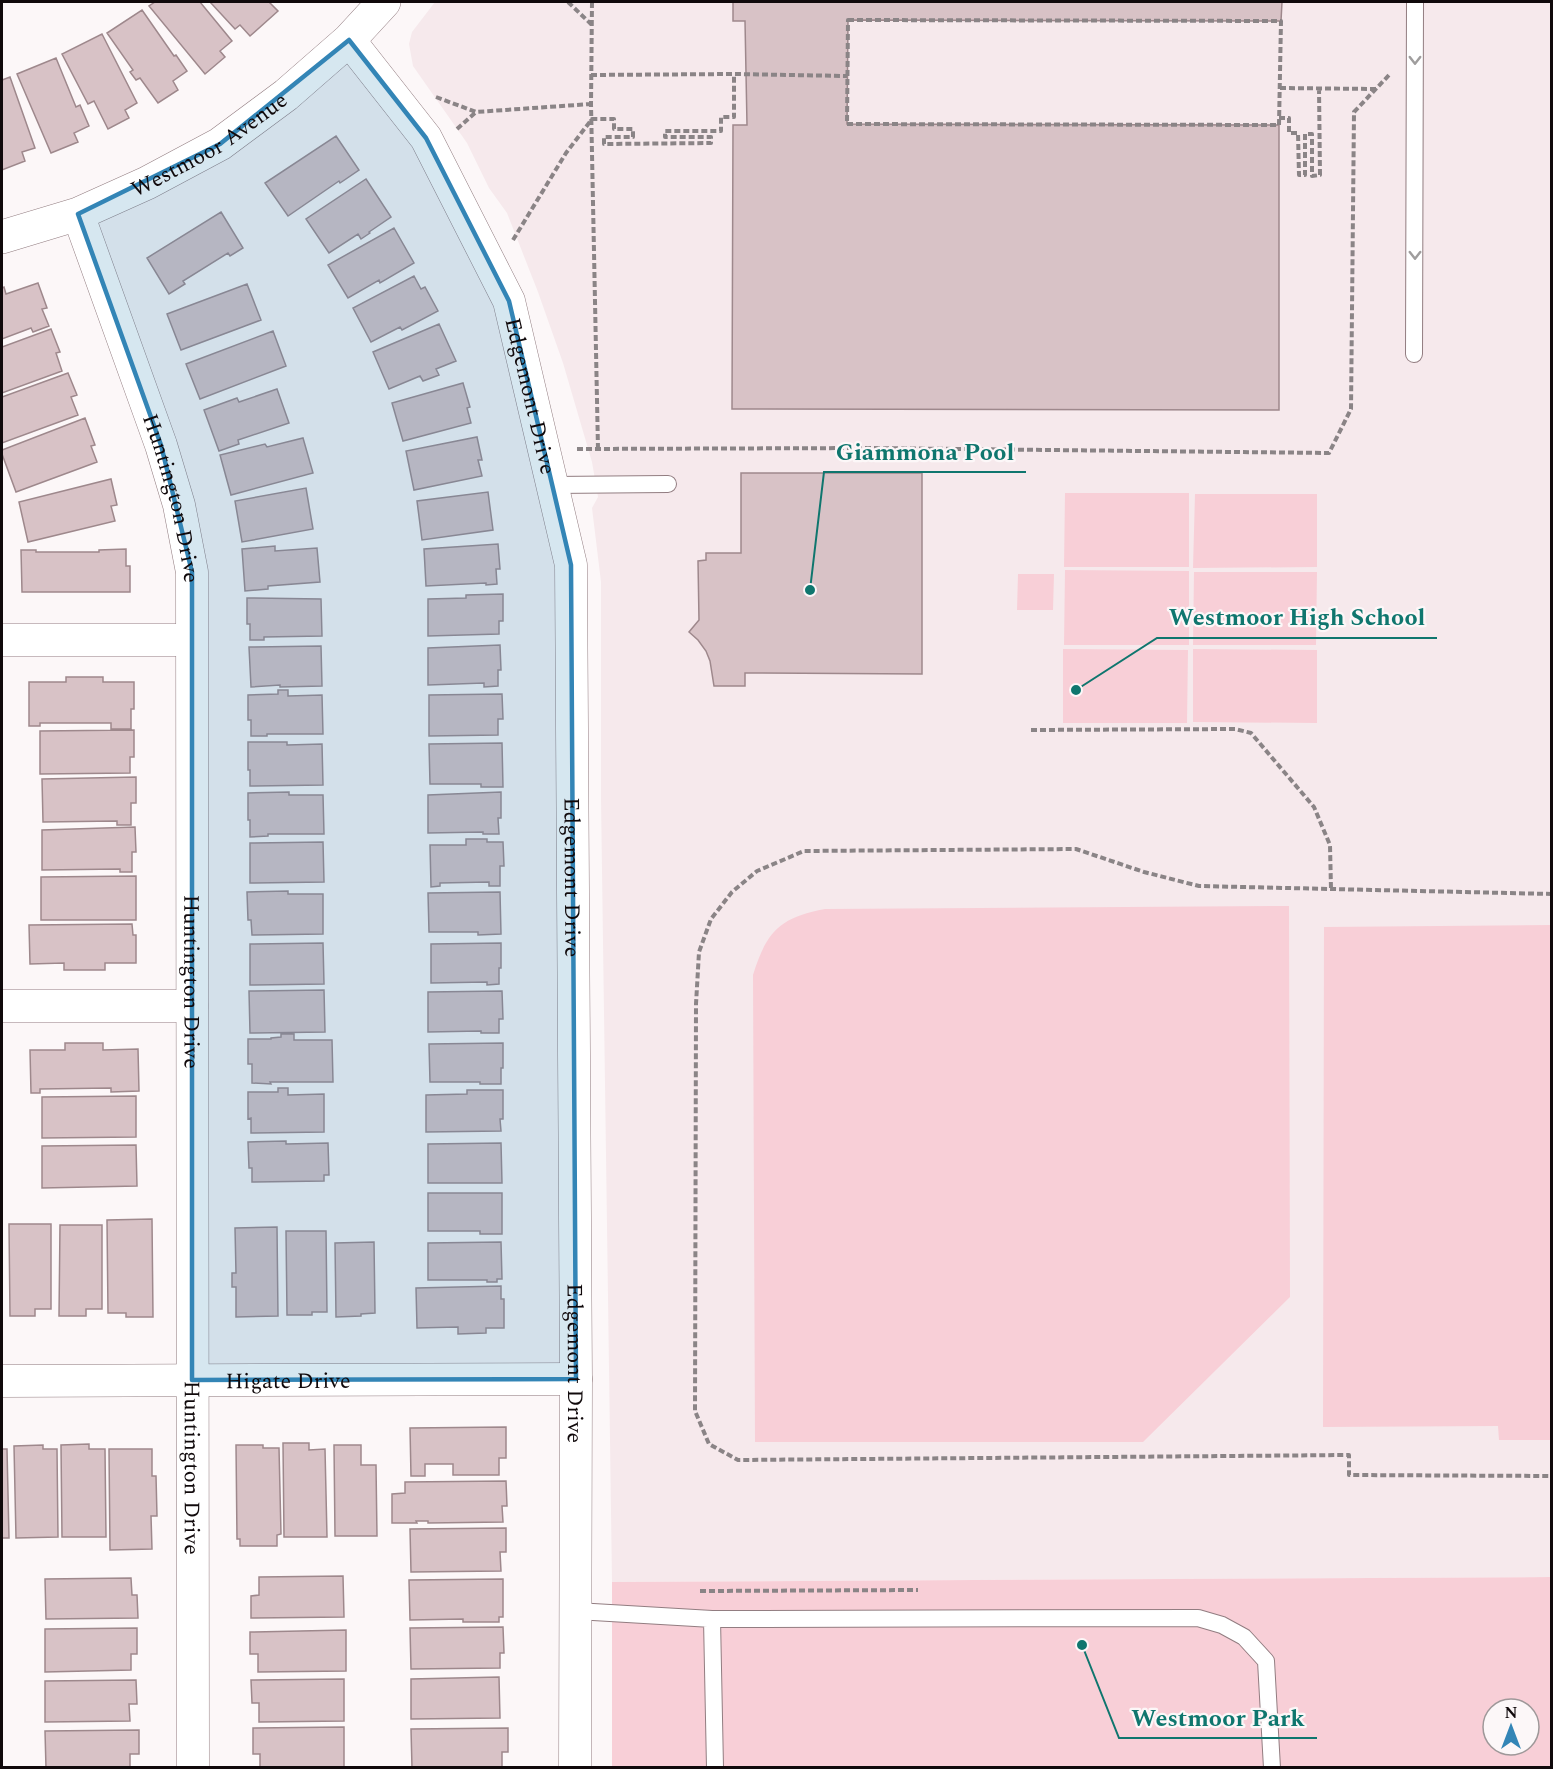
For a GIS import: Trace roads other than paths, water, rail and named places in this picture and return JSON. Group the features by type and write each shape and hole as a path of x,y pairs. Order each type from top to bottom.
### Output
{"street":[{"name":"Westmoor Avenue","path":"2,237 78,214 147,183 220,144 286,95 349,40 384,2"},
{"name":"Edgemont Drive","path":"349,40 426,138 509,301 571,565 576,1379 575,1767"},
{"name":"Huntington Drive","path":"78,214 162,445 179,505 192,572 193,1767"},
{"path":"2,640 191,640"},
{"path":"2,1006 192,1006"},
{"name":"Higate Drive","path":"2,1381 576,1379"}],"lane":[{"path":"1414,354 1415,2"},
{"path":"552,485 668,484"},
{"path":"576,1611 712,1619 1198,1618 1222,1625 1244,1637 1266,1661 1272,1767"},
{"path":"712,1619 715,1767"}],"place":[{"name":"Giammona Pool","path":"810,590"},
{"name":"Westmoor High School","path":"1076,690"},
{"name":"Westmoor Park","path":"1082,1645"}]}
